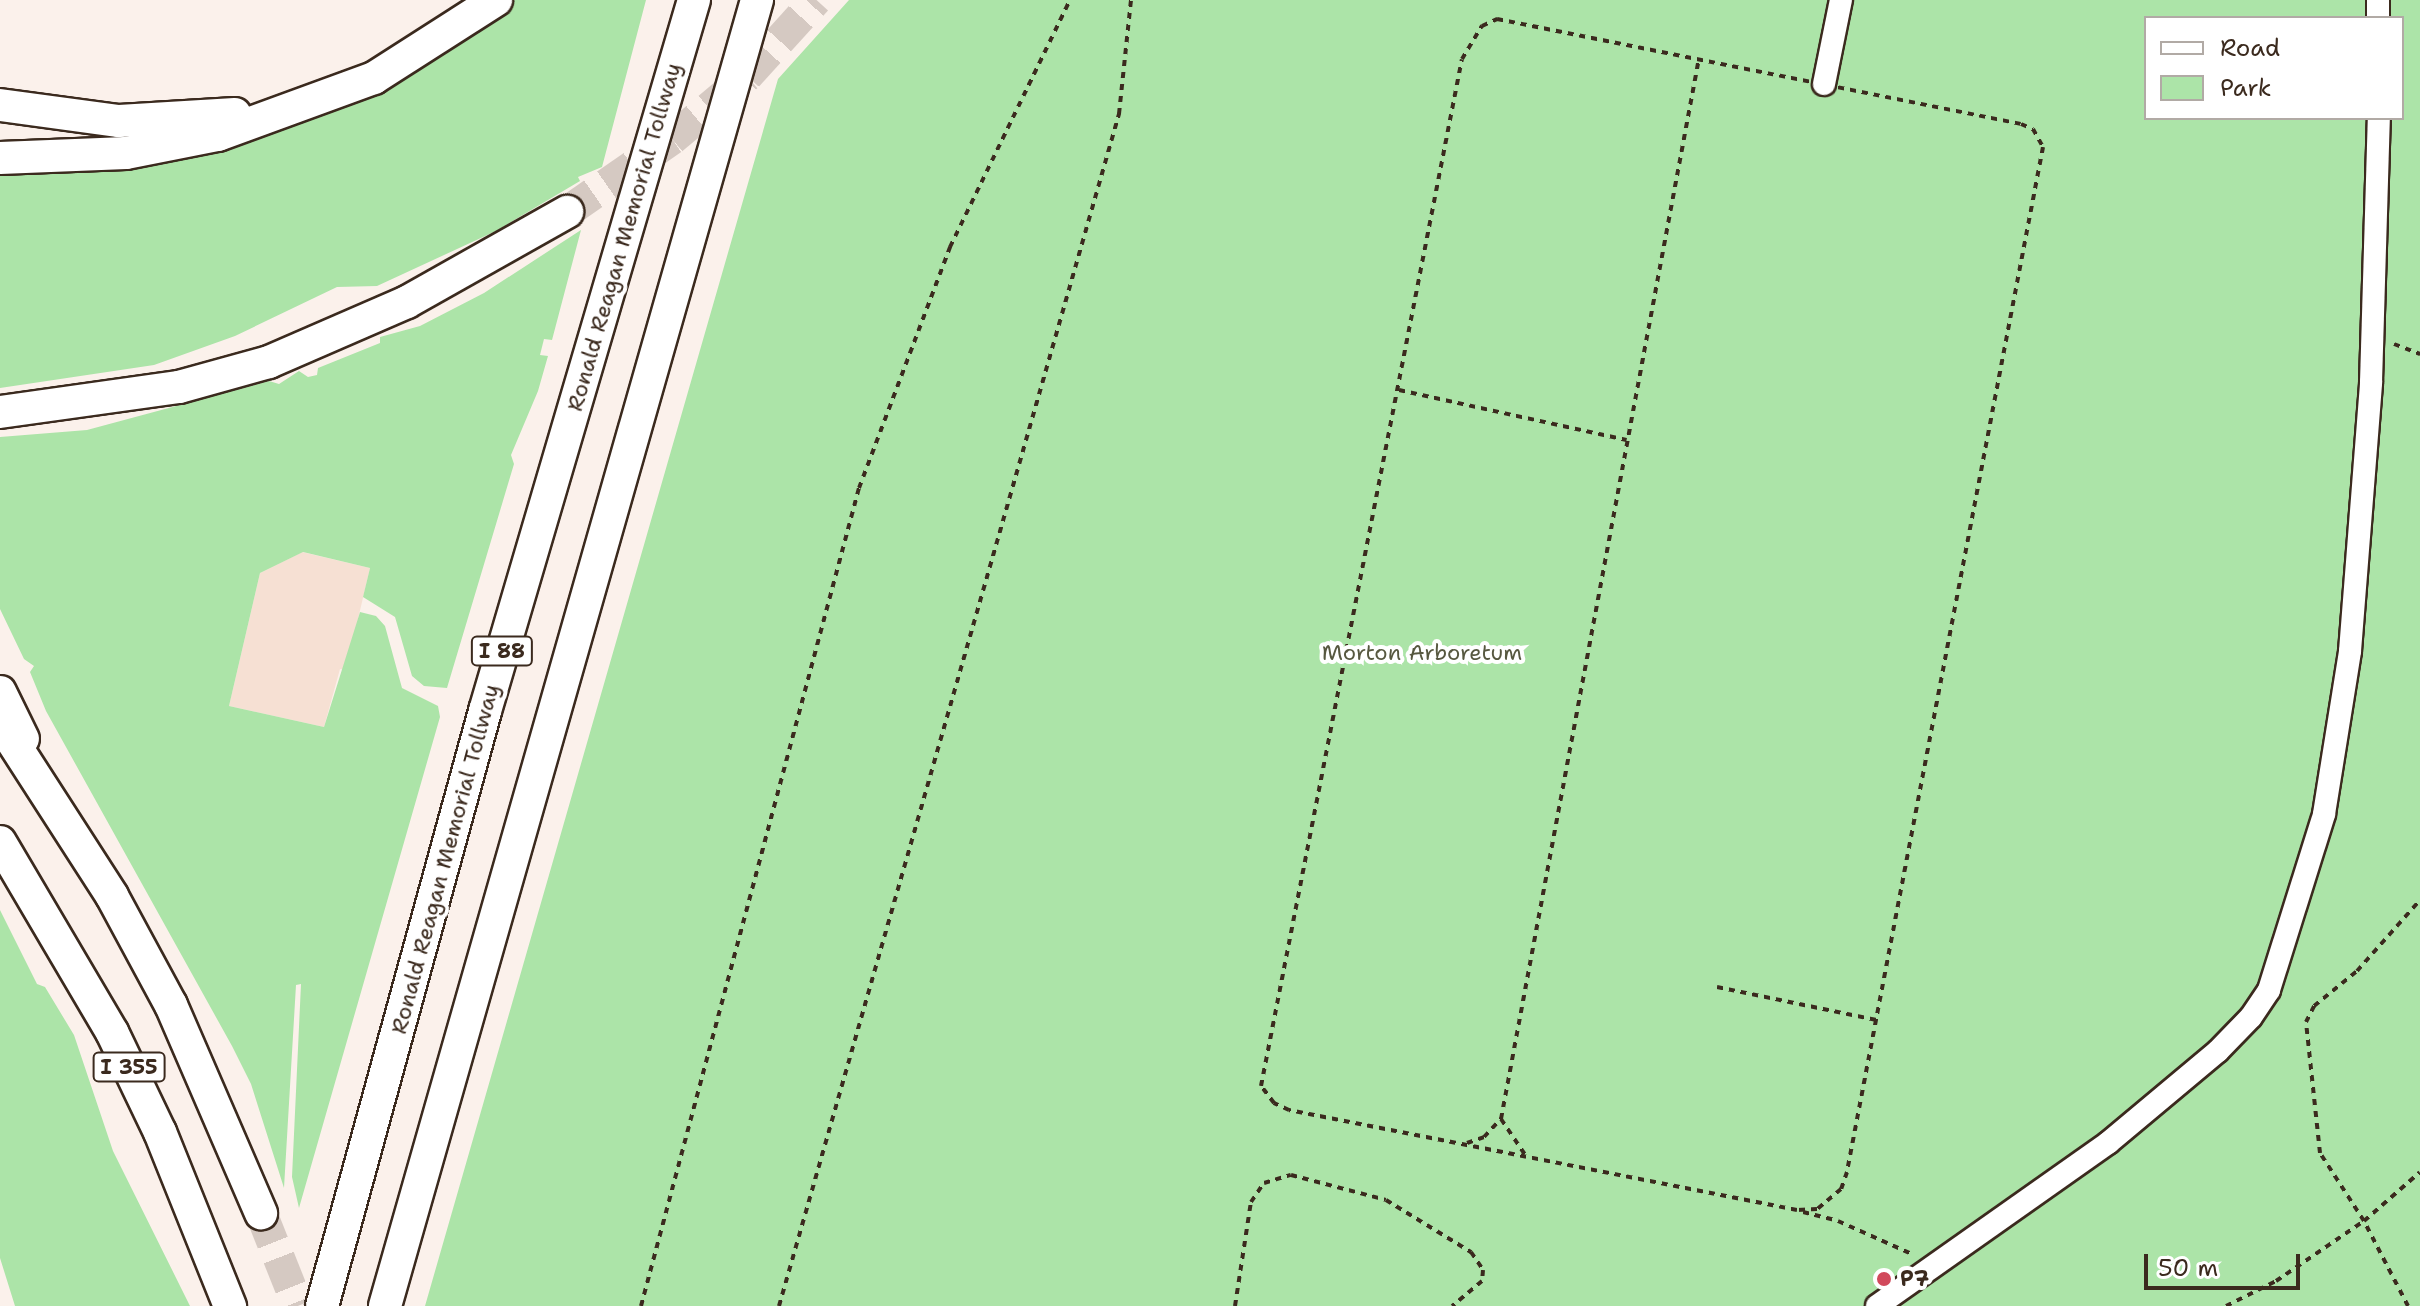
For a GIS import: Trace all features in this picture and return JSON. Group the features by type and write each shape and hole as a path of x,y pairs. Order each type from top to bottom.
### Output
{"highway":[{"path":"0,158 81,158 171,146 302,107 374,78 496,0"},
{"name":"Ronald Reagan Memorial Tollway","path":"322,1306 485,711 694,0"},
{"name":"I 88","path":"385,1306 757,0"},
{"path":"0,105 119,121 302,107"},
{"path":"0,412 179,387 269,362 407,302 567,212"},
{"path":"0,692 51,795"},
{"name":"I 355","path":"0,722 51,795 171,1005 261,1213"},
{"name":"I 355","path":"0,842 112,1032 160,1132 230,1306"}],"lane":[{"path":"1824,84 1841,0"},
{"path":"1877,1306 2108,1143 2178,1086 2251,1017 2269,990 2308,873 2337,743 2351,636 2373,338 2379,120"}],"path":[{"path":"641,1306 859,488 950,247 1070,0"},
{"path":"779,1306 1119,114 1131,0"},
{"path":"1797,1210 1817,1209 1841,1189 1877,1020 2043,147 2033,129 2021,124 1517,19 1497,19 1482,26 1462,59 1261,1086 1274,1103 1289,1110 1797,1210 1838,1221 1912,1254 1945,1257"},
{"path":"1463,1144 1484,1137 1501,1119 1699,58"},
{"path":"2373,338 2420,354"},
{"path":"1398,390 1627,440"},
{"path":"2408,1306 2364,1221 2320,1153 2306,1022 2314,1006 2357,971 2420,900"},
{"path":"1717,987 1877,1020"},
{"path":"1501,1119 1515,1146 1527,1157"},
{"path":"2226,1306 2276,1281 2364,1221 2420,1172"},
{"path":"1235,1306 1251,1202 1264,1183 1291,1175 1386,1200 1471,1252 1483,1270 1482,1281 1452,1306"}],"shaded area":[{"path":"302,552 370,568 346,670 340,669 324,727 229,706 260,573"}],"green space":[{"path":"509,0 646,0 602,167 578,177 580,181 496,231 377,286 337,287 235,336 154,365 0,388 0,173 173,154"},
{"name":"Morton Arboretum","path":"849,0 2420,0 2420,1306 425,1306 778,79"},
{"path":"581,230 552,340 544,339 540,355 548,356 538,391 511,455 514,464 447,688 424,686 412,676 395,617 363,597 370,568 303,552 260,573 229,706 324,727 360,612 376,616 385,626 402,688 438,706 440,717 299,1208 292,1177 301,984 296,985 284,1188 251,1084 46,711 30,672 34,666 24,659 0,609 0,437 87,430 269,381 279,384 299,371 308,377 317,375 318,368 380,343 380,337 420,326 484,293"},
{"path":"0,910 37,984 45,987 74,1035 113,1151 190,1306 15,1306 0,1258"}],"tunnel":[{"path":"567,212 672,139 747,76 816,0"},
{"path":"261,1213 298,1306"}],"place":[{"name":"P7","path":"1884,1279"}]}
